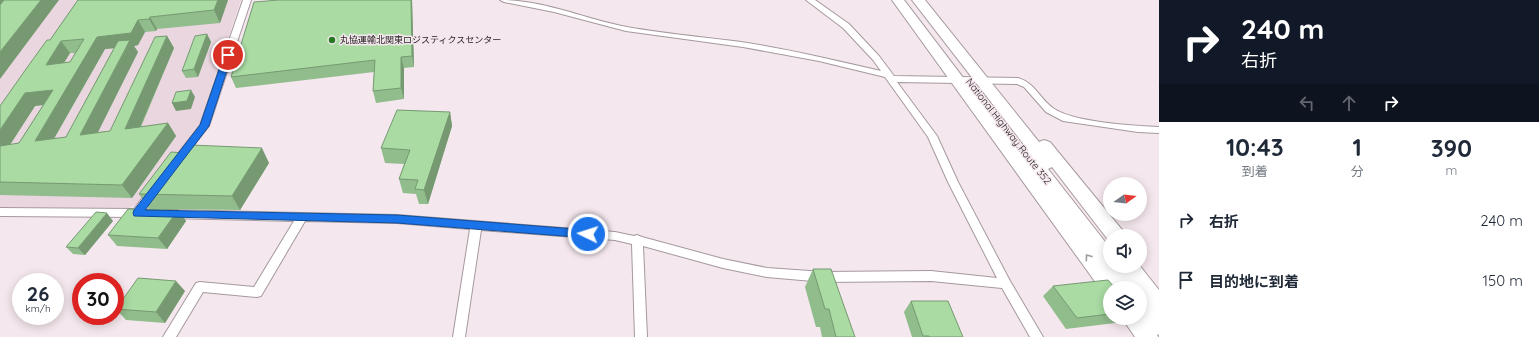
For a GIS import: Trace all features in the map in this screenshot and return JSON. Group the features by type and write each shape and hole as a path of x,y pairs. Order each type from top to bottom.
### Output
{"highway":[{"path":"898,0 976,80 1110,229"},
{"name":"National Highway Route 352","path":"907,0 976,80"},
{"name":"National Highway Route 352","path":"918,0 976,80 1053,179 1103,252"},
{"path":"925,0 1106,281"},
{"name":"National Highway Route 352","path":"1053,179 1103,235"},
{"path":"1118,273 1125,281"},
{"path":"1134,273 1159,305"},
{"path":"1146,273 1159,289"},
{"path":"1147,311 1159,326"},
{"path":"1138,325 1147,337"}],"street":[{"path":"171,170 204,126 247,0"},
{"path":"504,0 517,1 555,10 626,30 743,45 819,59 889,77 1018,81 1025,83 1049,110 1066,119 1138,130 1159,130"},
{"path":"810,0 846,26 876,58 932,136 953,182 1006,284 1037,337"},
{"path":"137,213 161,182"},
{"path":"0,212 137,213 397,219 615,236 636,239 722,264 755,271 788,275 930,276 1006,284"},
{"path":"170,337 200,287 258,292 303,216"},
{"path":"459,337 476,225"},
{"path":"636,239 641,337"}],"shaded area":[{"path":"0,0 241,0 198,127 138,204 127,209 0,207"}],"building":[{"path":"4,0 41,0 0,52 0,5"},
{"path":"78,0 218,0 214,10 150,17 149,19 138,20 131,33 97,37 35,141 66,137 118,41 130,40 80,135 110,131 155,37 167,36 125,129 168,123 122,185 0,182 0,146 19,143 53,90 25,93 0,130 0,106 47,40 50,40","holes":["84,39 70,62 46,65 61,41"]},
{"name":"丸協運輸北関東ロジスティクスセンター","path":"279,0 411,0 412,56 401,57 401,88 373,91 375,60 231,77 254,2"},
{"path":"207,34 194,69 182,71 195,36"},
{"path":"191,90 187,101 172,103 176,92"},
{"path":"397,110 450,112 424,190 415,189 418,180 399,179 410,150 381,148"},
{"path":"191,145 262,148 232,196 139,194 171,152 185,153"},
{"path":"128,209 178,210 158,238 108,235"},
{"path":"96,212 107,213 78,248 66,247"},
{"path":"813,269 831,269 855,337 836,337 829,309 825,309"},
{"path":"138,278 176,281 156,312 124,310 124,298"},
{"path":"1108,280 1109,281 1103,281 1103,315 1077,318 1053,286"},
{"path":"911,301 948,301 963,337 923,336"}],"place":[{"name":"丸協運輸北関東ロジスティクスセンター","path":"332,40"}],"route":[{"path":"228,55 204,126 137,213 397,219 588,234"}]}
